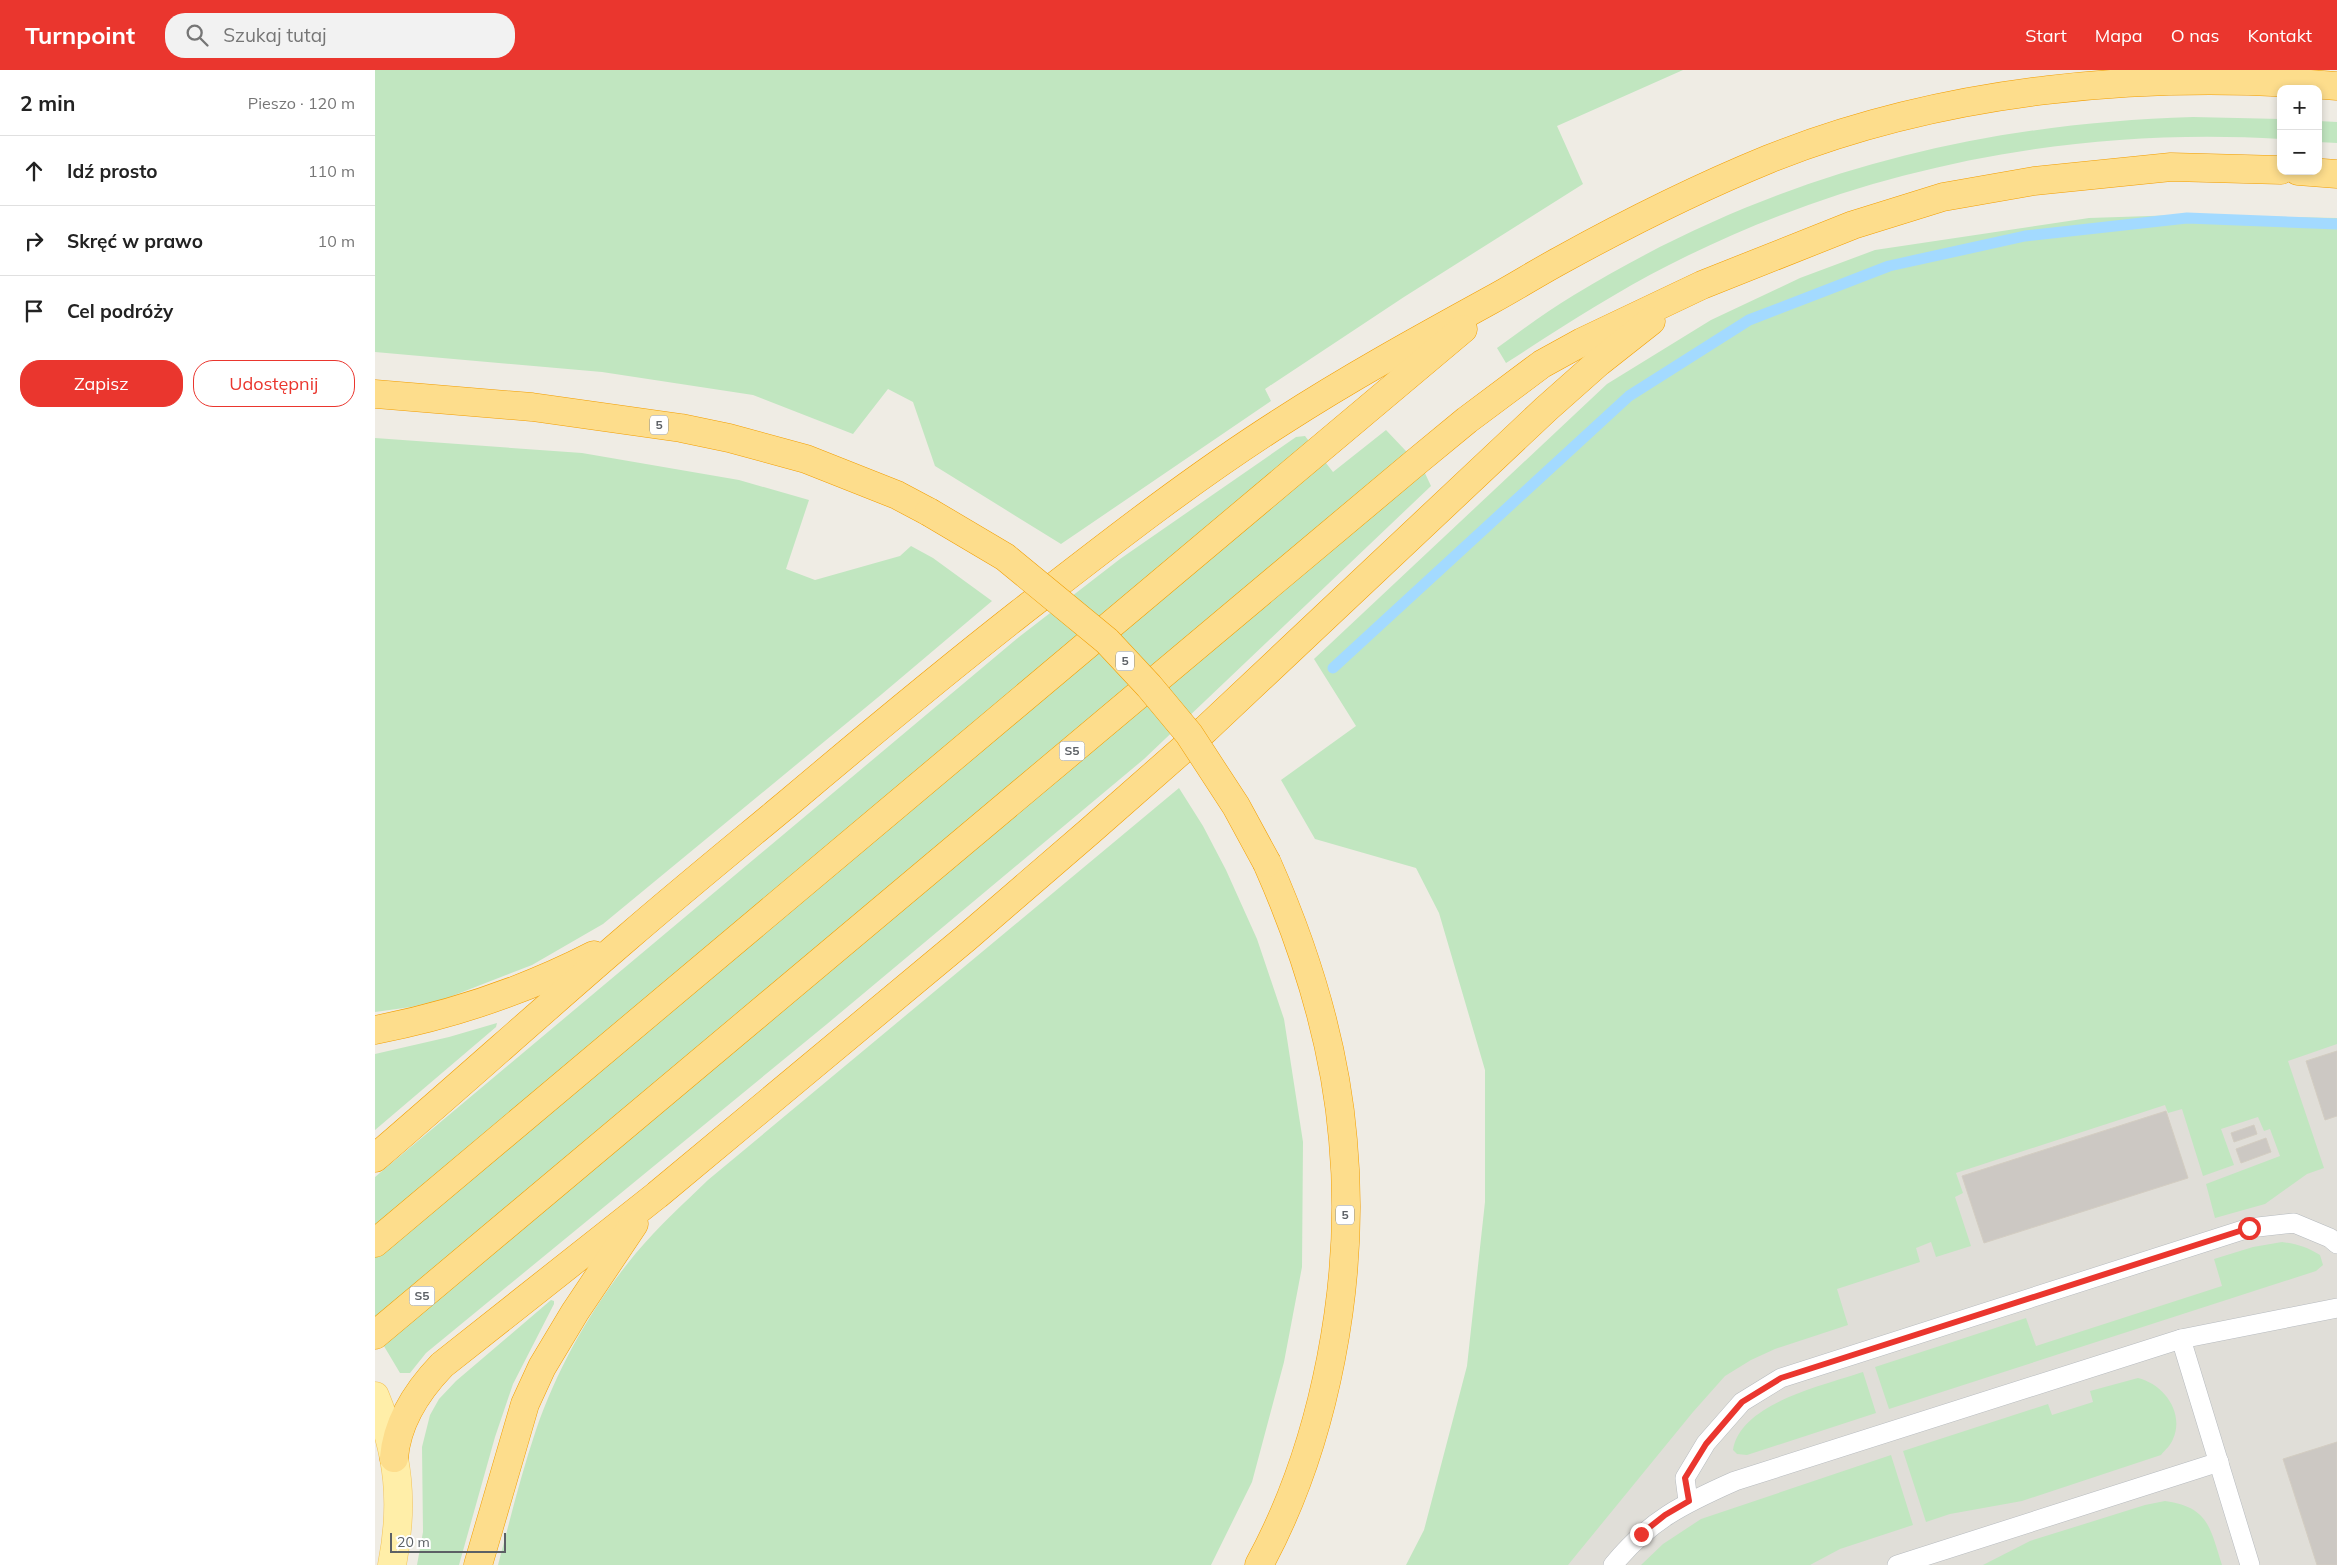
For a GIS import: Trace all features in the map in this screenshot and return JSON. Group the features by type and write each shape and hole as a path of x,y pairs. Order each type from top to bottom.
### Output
{"highway":[{"path":"375,1158 481,1068 629,936 950,668 1148,514 1279,422 1365,370 1557,262 1659,209 1750,168 1813,143 1892,119 1981,99 2048,88 2124,81 2263,79 2337,86"},
{"path":"394,1458 397,1434 409,1408 427,1381 442,1365 657,1195 959,944 1206,729 1546,409 1636,331 1702,285 1821,236 1943,197 2034,181 2171,167 2277,170"},
{"path":"2322,173 2337,174"},
{"name":"S5","path":"375,1335 1467,420 1542,364 1623,320 1702,285"},
{"path":"375,1243 1506,292"},
{"name":"5","path":"375,394 532,406 681,428 729,438 806,459 897,495 1005,557 1057,598 1113,648 1149,686 1189,734 1236,806 1267,864 1289,912 1312,980 1333,1065 1343,1140 1345,1214 1341,1285 1326,1379 1297,1480 1272,1542 1259,1565"},
{"path":"375,1030 442,1015 514,992 568,968 629,936"},
{"path":"478,1565 523,1412 542,1367 575,1312 625,1236 657,1195"}],"main road":[{"path":"375,1396 384,1418 398,1482 399,1530 392,1565"}],"lane":[{"path":"1689,1501 1685,1478 1706,1444 1742,1402 1781,1378 2249,1228 2294,1223 2330,1238 2337,1244"},
{"path":"1613,1565 1641,1534 1665,1515 1689,1501 1735,1481 2181,1339 2337,1308"},
{"path":"2181,1339 2251,1565"},
{"path":"1897,1565 2219,1462"}],"shaded area":[{"path":"2337,560 2337,1565 1491,1565"}],"green space":[{"path":"375,70 1683,70 1557,126 1583,184 1404,297 1265,389 1271,401 1061,544 935,466 913,402 888,389 853,434 753,395 602,372 375,352"},
{"path":"2193,117 2277,119 2277,139 2202,137 2123,140 2044,148 1966,161 1889,180 1814,203 1740,231 1648,276 1506,363 1497,348 1564,301 1647,254 1721,218 1796,189 1871,164 1949,145 2028,131 2109,122"},
{"path":"2322,121 2337,122 2337,143 2322,142"},
{"path":"2180,215 2337,218 2337,1044 2288,1061 2324,1168 2307,1174 2265,1204 2215,1218 2206,1184 2280,1156 2270,1129 2264,1131 2258,1117 2221,1129 2234,1165 2203,1176 2182,1109 2168,1113 2165,1105 1956,1173 1963,1193 1955,1197 1971,1246 1936,1257 1931,1242 1916,1248 1920,1262 1837,1289 1848,1325 1775,1349 1751,1360 1725,1376 1693,1412 1568,1565 1406,1565 1424,1530 1467,1366 1485,1202 1485,1070 1439,913 1416,868 1315,839 1281,780 1356,726 1314,659 1607,384 1711,320 1800,278 1875,250 2089,218"},
{"path":"1386,430 1423,469 1431,486 1144,759 827,1024 426,1353 410,1373 400,1373 375,1331 375,1177 1019,637 1120,559 1296,437 1305,436 1333,472"},
{"path":"375,438 582,453 739,480 809,500 786,569 815,580 900,556 911,546 933,558 992,601 603,924 532,965 447,998 411,1007 375,1012"},
{"path":"1179,788 1203,826 1226,870 1257,939 1284,1019 1303,1142 1302,1267 1284,1362 1252,1482 1211,1565 498,1565 536,1430 555,1383 591,1315 620,1273 644,1243 708,1180"},
{"path":"497,1023 496,1027 375,1130 375,1054 449,1037"},
{"path":"2282,1242 2302,1246 2315,1252 2320,1255 2323,1265 2316,1271 1889,1409 1875,1367 2026,1318 2036,1346 2222,1286 2214,1259 2253,1247"},
{"path":"551,1300 554,1301 554,1304 513,1384 495,1437 459,1565 417,1565 423,1532 422,1447 430,1415 439,1399 456,1381"},
{"path":"1863,1372 1876,1413 1747,1455 1737,1454 1733,1450 1739,1434 1751,1420 1767,1408 1807,1390"},
{"path":"2138,1378 2156,1386 2174,1409 2176,1429 2172,1441 2161,1455 2022,1501 1950,1514 1926,1522 1903,1451 2048,1404 2052,1415 2093,1402 2090,1391"},
{"path":"1891,1455 1913,1525 1840,1549 1810,1565 1641,1565 1663,1544 1701,1519"},
{"path":"2165,1501 2191,1508 2199,1514 2210,1530 2222,1565 1983,1565 2030,1541 2145,1505"}],"building":[{"path":"2337,1051 2337,1116 2325,1120 2306,1061"},
{"path":"2166,1111 2188,1178 1984,1243 1962,1176"},
{"path":"2254,1125 2257,1134 2234,1142 2231,1133"},
{"path":"2266,1138 2271,1152 2241,1163 2236,1149"},
{"path":"2337,1442 2337,1565 2317,1565 2283,1459"}],"waterway":[{"path":"1333,668 1629,396 1749,320 1889,266 2025,236 2187,218 2337,224"}],"route":[{"path":"1641,1534 1665,1515 1689,1501 1685,1478 1706,1444 1742,1402 1781,1378 2249,1228"}]}
